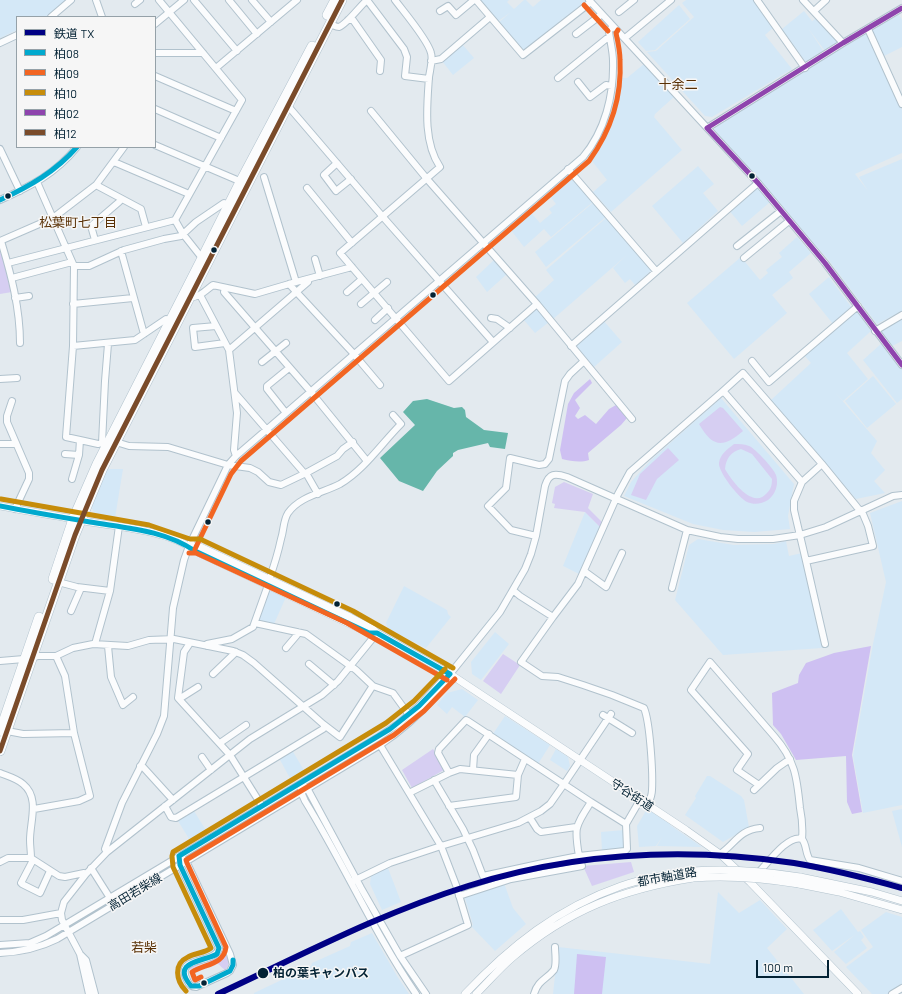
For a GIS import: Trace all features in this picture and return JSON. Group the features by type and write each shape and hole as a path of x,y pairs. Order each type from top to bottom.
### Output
{"highway":[{"path":"108,443 190,297 243,183 335,0"},
{"path":"0,751 4,731 28,658 77,519 102,470 108,443 228,206 288,106 342,0"},
{"path":"28,658 58,582 77,519"}],"main road":[{"name":"守谷街道","path":"0,508 77,519 157,534 189,546 194,551 269,583 410,651 450,674 720,854 750,882 858,994"},
{"name":"都市軸道路","path":"476,994 526,946 550,929 576,914 625,893 693,875"},
{"name":"都市軸道路","path":"465,994 486,972 515,946 545,923 590,898 621,886 651,878 693,875 800,880 872,892 902,901"},
{"name":"都市軸道路","path":"800,880 902,910"}],"street":[{"path":"52,16 71,0"},
{"path":"96,0 102,16"},
{"path":"8,263 175,220 242,100 159,0"},
{"path":"156,23 184,0"},
{"path":"194,0 236,51"},
{"path":"229,0 257,34"},
{"path":"252,0 271,22"},
{"path":"216,68 297,0"},
{"path":"330,24 337,27 348,20 367,0 404,49 407,57 405,76 429,79"},
{"path":"395,0 427,43 432,54 427,118 431,148 440,167 340,253 450,381 537,304"},
{"path":"440,11 448,6 456,16 475,0 523,54 590,1 758,183 858,306 875,331 902,365"},
{"path":"619,12 634,0"},
{"path":"625,38 671,0"},
{"path":"757,0 805,68"},
{"path":"805,0 843,43"},
{"path":"814,11 826,0"},
{"path":"707,128 902,8"},
{"path":"576,34 602,14"},
{"path":"431,61 441,59 490,17"},
{"path":"348,20 353,20 381,60 380,71"},
{"path":"107,852 105,849 122,803 157,734 164,716 174,608 185,556 228,465 236,456 286,412 311,392 588,151 597,136 606,112 612,86 613,60 608,31 613,26"},
{"path":"868,29 902,104"},
{"path":"0,43 16,35"},
{"path":"558,78 610,38"},
{"path":"156,53 203,53"},
{"path":"156,76 236,111"},
{"path":"578,82 590,98 606,85 612,86"},
{"path":"288,106 493,342"},
{"path":"156,109 221,138"},
{"path":"371,111 482,243 537,304 632,419"},
{"path":"156,145 243,183"},
{"path":"0,200 37,182 61,164 75,148"},
{"path":"20,343 18,312 12,278 1,241 52,218 96,185 123,148"},
{"path":"0,150 3,162 20,190"},
{"path":"114,162 189,194"},
{"path":"338,163 324,175 336,191 351,179"},
{"path":"568,169 656,271"},
{"path":"264,177 292,283 296,292 380,385"},
{"path":"37,182 73,264 73,346 66,437 98,444 108,443 129,446 168,447 228,465 250,468 258,472 269,482 281,485 337,456 343,449 353,442"},
{"path":"571,346 758,183"},
{"path":"96,185 141,209 146,227"},
{"path":"307,188 352,243"},
{"path":"95,240 91,226 122,199"},
{"path":"12,278 73,264 88,266 121,251 164,239 181,236 196,222 224,203 228,206"},
{"path":"738,246 781,211"},
{"path":"175,220 183,234 202,258"},
{"path":"744,258 789,221"},
{"path":"121,251 144,334"},
{"path":"315,259 320,276"},
{"path":"190,297 193,298 200,295 213,285 255,294 352,267"},
{"path":"347,292 362,278"},
{"path":"229,350 308,282 308,279"},
{"path":"361,304 387,282"},
{"path":"225,288 224,292 311,392 367,461"},
{"path":"200,295 229,350 237,413 234,450 236,456"},
{"path":"15,298 29,296"},
{"path":"73,304 133,298"},
{"path":"752,361 769,382 858,306"},
{"path":"375,320 388,308"},
{"path":"875,331 902,315"},
{"path":"491,318 497,319 510,328"},
{"path":"73,346 108,344 135,340 166,319 171,320"},
{"path":"216,326 193,328 195,347 225,343"},
{"path":"262,362 286,343"},
{"path":"108,344 105,381 108,443"},
{"path":"536,536 511,530 488,506 506,488 510,458 539,465 545,464 549,459 565,381 584,361"},
{"path":"286,412 267,389 267,386 289,368"},
{"path":"648,805 652,791 652,776 647,719 644,708 612,695 558,677 542,676 520,662 578,584 616,499 630,472 743,373 822,464 860,511 868,526 873,546 806,561"},
{"path":"0,379 17,378"},
{"path":"722,392 802,482"},
{"path":"235,393 305,473 318,494"},
{"path":"12,401 7,422 29,473 29,479 14,509"},
{"path":"207,646 207,644 232,639 253,627 269,583 282,537 284,519 296,504 340,484 358,471 401,424 393,415"},
{"path":"72,480 79,455 80,440"},
{"path":"0,444 16,444"},
{"path":"65,454 79,455"},
{"path":"822,464 802,482 794,501 794,510 825,644"},
{"path":"450,674 500,612 525,570 536,536 547,478 551,476 559,474 567,477 687,530 720,537 749,539 773,539 800,535 826,527 893,496 902,494"},
{"path":"95,644 110,592 119,526"},
{"path":"672,588 687,530"},
{"path":"584,571 606,587 622,553"},
{"path":"58,582 81,588 110,592"},
{"path":"71,611 81,588"},
{"path":"514,590 520,596 553,617"},
{"path":"255,623 306,634 350,666 373,686 393,693 409,715"},
{"path":"286,648 297,635 297,632"},
{"path":"89,994 80,954 60,913 64,902 86,874 107,852 250,739 322,695 334,685 376,634"},
{"path":"0,661 38,656 56,656 73,648 95,644 108,646 128,646 149,640 172,639 236,652 254,663 325,726 340,737 372,687"},
{"path":"190,643 184,652 178,698 230,755 262,806"},
{"path":"108,646 111,677 123,705 133,697"},
{"path":"213,674 236,652"},
{"path":"34,809 79,801 90,796 74,733 65,676 56,656"},
{"path":"760,785 737,770 748,754 691,690 710,662 783,746 790,759 798,784 803,830 802,839 810,860 858,868 902,881"},
{"path":"309,664 334,685"},
{"name":"高田若柴線","path":"0,945 30,943 39,940 377,738 409,715 442,680 450,674"},
{"name":"高田若柴線","path":"0,953 21,951 43,946 69,932 380,744 402,729 424,709 448,682 450,674"},
{"path":"179,699 198,687"},
{"path":"354,881 390,863 467,838 505,828 530,818 541,811 550,804 564,784 607,715 632,733"},
{"path":"449,773 438,753 439,748 466,720 626,824"},
{"path":"220,743 246,725"},
{"path":"165,806 171,817 176,818 323,729 325,726"},
{"path":"4,731 24,734 74,733"},
{"path":"473,770 474,755 489,734"},
{"path":"380,744 441,846 468,925 400,956"},
{"path":"202,757 211,770"},
{"path":"449,806 514,798 517,795 518,775 525,759"},
{"path":"754,790 776,768 790,759"},
{"path":"140,766 143,767 173,800"},
{"path":"409,793 460,769 518,775"},
{"path":"0,773 23,784 30,794 34,809 30,840 32,859 21,882 22,884 40,894 50,871"},
{"path":"434,780 467,838 483,876 579,856 625,851 627,849 626,824 640,800"},
{"path":"300,783 307,788 400,970 416,994"},
{"path":"300,783 301,792 354,881 400,956 426,994"},
{"path":"459,896 511,879 582,866 576,837 576,827 577,823 591,802"},
{"path":"530,818 537,829 541,832 576,827"},
{"path":"720,854 728,849 736,837 752,828 760,828"},
{"path":"750,882 788,842 795,838 802,839"},
{"path":"179,856 186,861 230,954 234,965 230,971 199,986 191,986 188,983 184,973 187,966 217,953 226,952 230,954"},
{"path":"179,856 180,865 218,946 219,950 217,953"},
{"path":"0,862 8,858 32,859 59,876 65,877 77,873 86,874"},
{"path":"91,868 110,898"},
{"path":"0,920 24,920 60,913"},
{"path":"534,994 540,982 554,969 555,947"},
{"path":"80,954 86,960 95,994"},
{"path":"892,994 902,988"}],"shaded area":[{"path":"0,0 67,0 46,16 16,16 16,30 0,38"},
{"path":"479,0 509,0 507,2 514,9 524,0 526,0 533,7 541,0 585,0 587,2 564,19 562,17 563,19 524,51 521,50 498,23 511,12 497,22"},
{"path":"686,0 754,0 774,27 765,35 792,69 712,117 705,116 647,52 656,51 694,17 682,3"},
{"path":"679,5 690,19 655,50 646,51 638,42"},
{"path":"804,11 812,21 811,22 818,17 840,42 825,51 808,28 824,52 808,62 805,61 782,29"},
{"path":"898,13 902,20 902,47 884,56 872,30"},
{"path":"866,32 902,110 902,153 855,174 868,191 859,177 902,159 902,311 877,324 827,258 714,130 715,127"},
{"path":"462,44 474,58 453,75 442,61"},
{"path":"644,64 675,96 655,114 654,117 682,150 611,212 593,192 607,180 588,156 592,152 607,123 614,98 617,78 627,78"},
{"path":"698,166 714,184 703,193 718,211 683,243 652,206"},
{"path":"568,174 572,176 594,201 551,237 544,229 524,247 507,225 527,208 540,223 552,213 549,209 556,204 546,191"},
{"path":"756,186 770,202 742,226 728,209"},
{"path":"594,202 607,216 546,267 535,252"},
{"path":"606,218 633,250 636,248 652,270 635,285 630,279 625,283 613,268 628,254 552,320 534,298 554,280 546,270"},
{"path":"797,237 811,253 789,272 793,278 772,295 787,313 734,359 687,303 741,257 760,280 768,273 766,270 782,257 779,253"},
{"path":"0,245 12,292 0,294"},
{"path":"495,259 507,274 487,292 476,277"},
{"path":"829,277 852,308 833,324 809,294"},
{"path":"535,309 538,309 549,322 535,333 523,319"},
{"path":"856,309 871,331 847,353 868,379 843,401 834,391 877,441 871,453 885,470 874,481 885,493 856,499 771,400 811,363 804,355"},
{"path":"902,319 902,341 892,346 881,331"},
{"path":"603,320 622,342 594,367 577,347 578,343"},
{"path":"882,343 902,368 902,399 897,403 863,360"},
{"path":"873,376 896,404 867,428 845,401"},
{"path":"590,379 592,383 575,400 580,408 575,416 578,419 585,415 596,424 609,409 616,405 627,418 621,425 588,453 589,460 579,462 562,459 560,450 568,404 574,393"},
{"path":"721,398 794,484 788,516 790,529 754,532 723,530 693,524 624,496 631,482 650,461"},
{"path":"427,399 454,408 462,407 465,410 466,417 484,430 508,433 505,449 490,447 488,443 458,450 453,453 453,456 437,471 423,491 399,481 380,458 415,425 403,412 413,401"},
{"path":"720,407 723,408 743,431 736,437 724,443 719,443 709,438 699,424"},
{"path":"734,444 747,445 752,448 775,472 777,487 768,500 758,504 752,504 743,500 725,478 719,463 723,454","holes":["741,449 752,454 772,479 767,493 756,498 743,492 725,469 728,459 734,452"]},
{"path":"668,448 679,460 657,479 646,500 631,495 640,474"},
{"path":"107,469 123,469 115,518 95,514 91,506"},
{"path":"564,482 593,494 588,508 603,523 600,527 585,512 554,508 555,504 552,503 555,487"},
{"path":"902,501 902,805 863,813 853,756 873,644 886,582 870,513"},
{"path":"585,512 600,527 579,574 563,566"},
{"path":"698,539 734,545 774,544 786,541 789,556 802,553 822,648 723,655 675,600 689,545"},
{"path":"404,586 447,610 451,617 426,648 388,629 386,623"},
{"path":"268,589 286,597 274,624 258,621"},
{"path":"495,632 509,644 481,680 472,674 471,662"},
{"path":"871,646 852,755 862,812 852,814 847,802 846,756 796,760 781,734 773,725 772,693 798,683 799,675 806,663 834,653"},
{"path":"503,654 520,665 501,694 483,681"},
{"path":"462,689 478,700 465,717 452,707 447,714 437,705 447,693"},
{"path":"505,716 550,745 538,764 493,734"},
{"path":"433,749 445,767 444,770 412,788 402,770"},
{"path":"556,749 568,757 570,766 567,771 550,760"},
{"path":"292,750 305,772 291,780 279,758"},
{"path":"707,776 710,776 741,796 744,800 749,827 723,842 685,815 696,798 695,796"},
{"path":"647,809 702,847 657,846 662,837 656,846 639,847 637,826"},
{"path":"902,809 902,847 892,811"},
{"path":"194,811 207,832 191,842 178,821"},
{"path":"624,830 625,848 602,851 601,832"},
{"path":"631,862 634,872 592,886 583,866"},
{"path":"388,868 401,902 382,910 370,884 371,875"},
{"path":"504,883 513,908 526,924 495,951 471,926 473,925 464,895"},
{"path":"718,892 739,913 760,900 787,929 767,948 804,994 553,994 558,947 710,964"},
{"path":"841,909 858,932 860,931 864,937 861,940 867,948 846,964 834,952 856,934 832,951 813,930"},
{"path":"886,912 902,917 902,984 888,994 872,994 846,967 873,947 861,930"},
{"path":"372,933 409,994 254,994 311,966 312,963 350,946 351,942"},
{"path":"225,954 229,962 225,970 218,964 210,962 188,971 196,964 215,959"},
{"path":"577,954 606,957 602,994 574,994"}],"rail line":[{"name":"TX","path":"218,994 341,936 404,909 468,886 548,866 630,856 712,855 794,863 848,874 902,888"}],"transit line":[{"name":"柏12","path":"0,751 75,535 102,470 342,0"},
{"name":"柏09","path":"584,5 608,31"},
{"name":"柏02","path":"707,128 902,8"},
{"name":"柏09","path":"195,549 231,474 241,461 589,161 609,126 617,101 620,74 620,53 616,33 618,30"},
{"name":"柏02","path":"707,128 758,183 825,263 902,365"},
{"name":"柏08","path":"0,200 42,178 60,164 76,148"},
{"name":"柏10","path":"1,499 149,525 190,539 200,539 353,611 453,668"},
{"name":"柏08","path":"0,506 131,528 171,538 195,551 369,633 377,633 450,674"},
{"name":"柏09","path":"189,553 196,553 347,623 447,680"},
{"name":"柏10","path":"186,991 178,978 178,968 180,964 188,957 211,948 173,867 173,852 386,723 414,701 445,669"},
{"name":"柏08","path":"179,856 390,729 419,706 450,674"},
{"name":"柏09","path":"201,977 195,980 192,972 218,961 222,957 226,947 186,860 394,735 424,711 455,679"},
{"name":"柏08","path":"179,856 180,865 219,948 217,954 197,961 186,967 184,972 186,978 191,986 199,986 230,971 233,965 233,960"}],"place":[{"name":"柏の葉キャンパス","path":"263,973"}],"district":[{"name":"十余二","path":"678,85"},
{"name":"松葉町七丁目","path":"78,223"},
{"name":"若柴","path":"144,948"}]}
